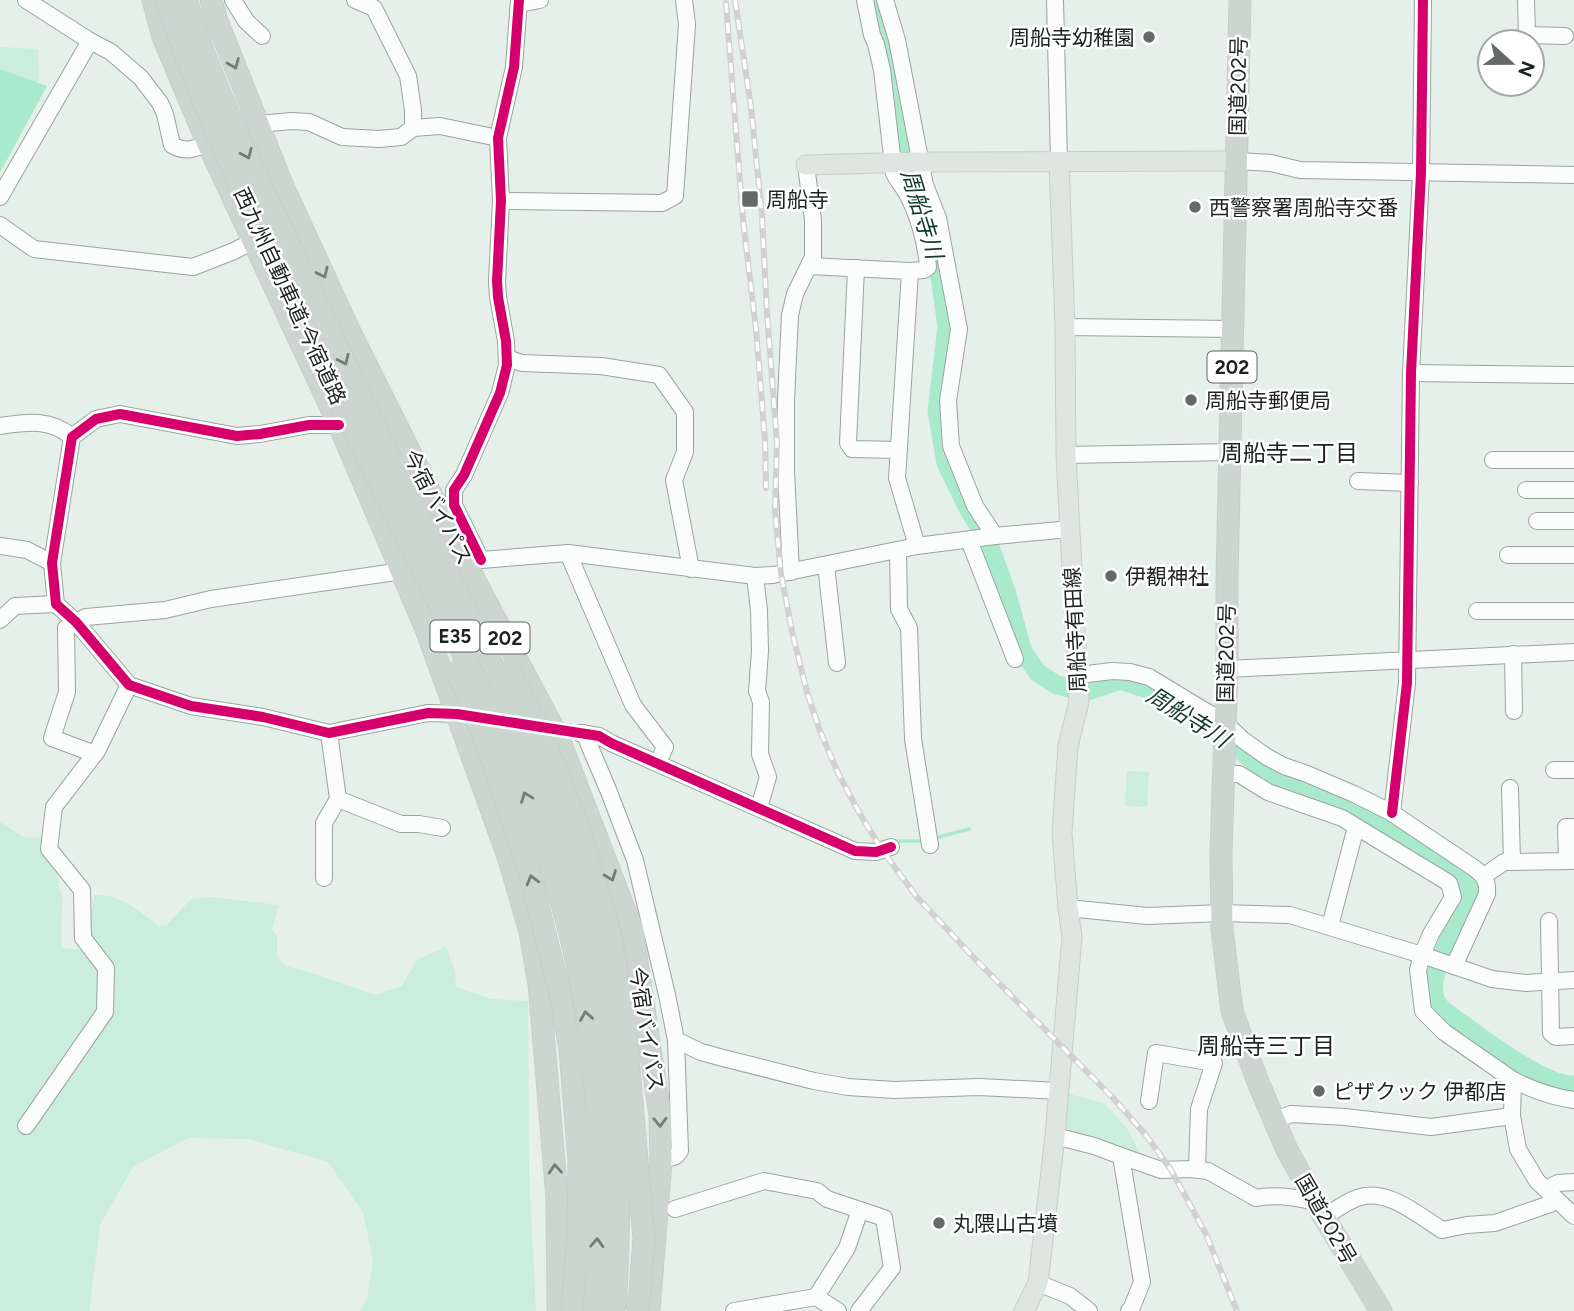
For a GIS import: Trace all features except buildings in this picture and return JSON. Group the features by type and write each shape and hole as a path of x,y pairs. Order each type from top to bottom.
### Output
{"highway":[{"path":"153,0 163,37 208,144 253,241 342,418 426,629 509,859 530,932 539,984 557,1198 558,1311"},
{"name":"西九州自動車道;今宿道路","path":"166,0 208,115 342,418 469,664 537,827 570,934 596,1092 600,1198 594,1311"},
{"name":"西九州自動車道;今宿道路","path":"186,0 225,107 258,180 388,453 489,656 542,783 571,866 589,932 602,1000 615,1098 619,1218 614,1311"},
{"name":"今宿バイパス","path":"211,0 282,184 349,330 473,562 559,739 632,929 660,1115 661,1161 649,1311"},
{"name":"国道202号","path":"1240,0 1221,854 1222,913 1231,1011 1287,1150 1319,1209 1381,1311"},
{"path":"342,418 361,468 415,576 457,669 493,762 528,867 544,926 568,1038 579,1161 578,1234 572,1311"},
{"path":"441,557 504,660 547,747 573,813 611,937 624,1012 644,1239 637,1311"}],"main road":[{"path":"806,165 1237,160"},
{"name":"周船寺有田線","path":"1024,1311 1038,1283 1055,1136 1072,937 1062,833 1068,746 1079,702 1079,675 1066,454 1059,162"}],"street":[{"path":"26,0 111,52 141,78 160,103 172,145 180,150 191,150 208,144"},
{"path":"233,0 246,21 262,36"},
{"path":"355,0 374,8 408,76 413,110 412,128"},
{"path":"473,562 454,505 454,490 464,475 500,393 507,365 497,281 501,201 498,138 514,67 519,2 540,0"},
{"path":"501,201 662,203 675,196 687,24 684,0"},
{"path":"809,266 910,271 928,267 917,218 906,191 894,173 882,70 865,0"},
{"path":"885,0 897,40 917,162 938,218 960,328 948,401 951,446 975,506 995,536"},
{"path":"1055,0 1059,162"},
{"path":"1392,813 1408,659 1411,373 1421,173 1423,0"},
{"path":"1526,0 1527,35 1565,36"},
{"path":"0,197 90,41"},
{"path":"258,124 309,122 342,137 380,139 401,137 412,128 440,126 498,138"},
{"path":"1237,160 1271,163 1300,170 1574,175"},
{"path":"791,572 786,400 790,315 795,294 813,257 813,220 806,165"},
{"path":"0,225 34,249 193,267 253,241"},
{"path":"856,268 848,443 852,449 899,450"},
{"path":"910,271 897,478 917,546"},
{"path":"1065,327 1233,329"},
{"path":"506,358 522,363 601,366 659,375 685,412 685,452 674,480 691,569"},
{"path":"1411,373 1574,376"},
{"path":"342,418 237,436 120,414 96,419 72,438 52,563 56,604 76,622 129,685 191,706 329,733 428,713 457,714"},
{"path":"0,426 34,421 62,429 72,438"},
{"path":"1066,454 1230,452"},
{"path":"1493,460 1574,460"},
{"path":"1358,481 1410,483"},
{"path":"1526,490 1574,490"},
{"path":"1537,521 1574,521"},
{"path":"94,754 52,738 67,692 66,628 86,618 166,610 211,599 401,571 568,553 691,569 772,576 917,546 1070,529"},
{"path":"973,540 1015,659"},
{"path":"0,546 27,550 52,563"},
{"path":"898,550 899,609 909,628 914,739 930,841"},
{"path":"568,553 633,705 665,747 658,762"},
{"path":"1508,555 1574,555"},
{"path":"825,565 837,663"},
{"path":"754,576 759,611 757,691 761,702 760,754 768,776 759,808"},
{"path":"0,620 15,606 56,604"},
{"path":"1477,611 1574,611"},
{"path":"1227,669 1574,652"},
{"path":"1513,654 1514,711"},
{"path":"1079,675 1112,671 1149,677 1267,757 1392,813 1484,876 1488,883 1488,894 1454,966"},
{"path":"26,1126 105,1012 106,968 83,938 82,890 49,849 54,807 94,754 129,685"},
{"path":"324,878 324,823 338,799 329,733"},
{"path":"661,1161 680,1152 676,1040 635,860 609,792 582,733 599,736 855,851 876,852 891,847"},
{"path":"1225,767 1268,792 1342,818 1449,883 1453,897 1431,934 1418,970 1423,1011 1444,1032 1513,1080 1536,1091 1574,1100"},
{"path":"1554,770 1574,770"},
{"path":"1510,788 1512,862"},
{"path":"338,799 401,824 443,828"},
{"path":"1330,926 1356,827"},
{"path":"1484,876 1504,862 1570,861 1566,827 1574,827"},
{"path":"1068,908 1147,916 1222,913 1290,915 1492,979 1526,983 1574,980"},
{"path":"1549,921 1551,1032 1556,1037 1574,1035"},
{"path":"676,1040 701,1052 848,1087 894,1090 979,1087 1059,1091"},
{"path":"1149,1101 1157,1053 1214,1063 1199,1110 1197,1169"},
{"path":"1513,1080 1512,1116 1518,1149 1537,1181 1574,1216"},
{"path":"1274,1121 1290,1115 1345,1117 1431,1127 1512,1116"},
{"path":"1055,1136 1094,1146 1161,1170 1208,1171 1256,1198 1271,1195 1292,1197 1319,1209 1372,1194 1389,1198 1442,1230 1494,1223 1550,1204 1551,1195 1558,1183 1574,1182"},
{"path":"1121,1156 1142,1282 1129,1311"},
{"path":"675,1209 765,1181 817,1191 827,1199 884,1218 892,1268 859,1311"},
{"path":"816,1297 847,1248 860,1210"},
{"path":"1038,1283 1070,1296 1089,1311"},
{"path":"734,1311 816,1297 838,1311"}],"shaded area":[{"path":"0,47 38,49 39,83 0,69"},
{"path":"0,69 47,86 0,173"},
{"path":"1127,771 1149,772 1147,807 1125,806"},
{"path":"0,822 22,836 45,840 51,847 62,897 61,948 85,950 94,895 121,900 159,926 167,925 191,899 210,897 279,905 272,929 277,936 277,956 289,967 375,995 402,986 417,960 446,947 455,971 456,987 491,999 528,1001 529,1174 536,1311 360,1311 367,1299 373,1261 363,1212 328,1162 247,1139 188,1138 133,1167 100,1225 89,1311 0,1311"},
{"path":"1059,1091 1105,1104 1128,1130 1141,1155 1055,1136"}],"waterway":[{"name":"周船寺川","path":"874,0 891,63 903,151 933,239 940,277 947,327 937,411 946,463 989,544 1006,591 1023,652 1038,673 1057,685 1085,692 1121,680 1150,690 1204,721 1270,774 1362,815 1462,876 1472,891 1435,976 1433,990 1437,1002 1443,1010 1507,1056 1544,1077 1574,1085"},
{"path":"935,838 969,829"},
{"path":"893,841 924,841"}],"tunnel":[{"path":"484,718 580,733"}],"railway":[{"path":"735,0 751,107 762,216 777,442 775,511 781,574 793,636 820,731 860,814 882,850 916,896 1113,1098 1145,1134 1171,1170 1206,1234 1237,1311"},
{"path":"726,3 743,220 756,329 766,488"}],"cycle path":[{"path":"481,560 454,505 454,490 464,475 500,393 507,365 497,281 501,201 498,138 514,67 519,0"},
{"path":"1392,813 1407,683 1411,373 1421,173 1423,0"},
{"path":"339,425 309,425 237,436 120,414 96,419 72,437 52,563 56,604 76,622 129,685 191,706 263,717 329,733 428,713 457,714 599,736 855,851 876,852 891,847"}],"place":[{"name":"周船寺幼稚園","path":"1149,37"},
{"name":"周船寺","path":"750,199"},
{"name":"西警察署周船寺交番","path":"1195,207"},
{"name":"周船寺郵便局","path":"1191,400"},
{"name":"伊覩神社","path":"1111,576"},
{"name":"ピザクック 伊都店","path":"1319,1091"},
{"name":"丸隈山古墳","path":"939,1223"}],"district":[{"name":"周船寺二丁目","path":"1289,453"},
{"name":"周船寺三丁目","path":"1266,1046"}]}
